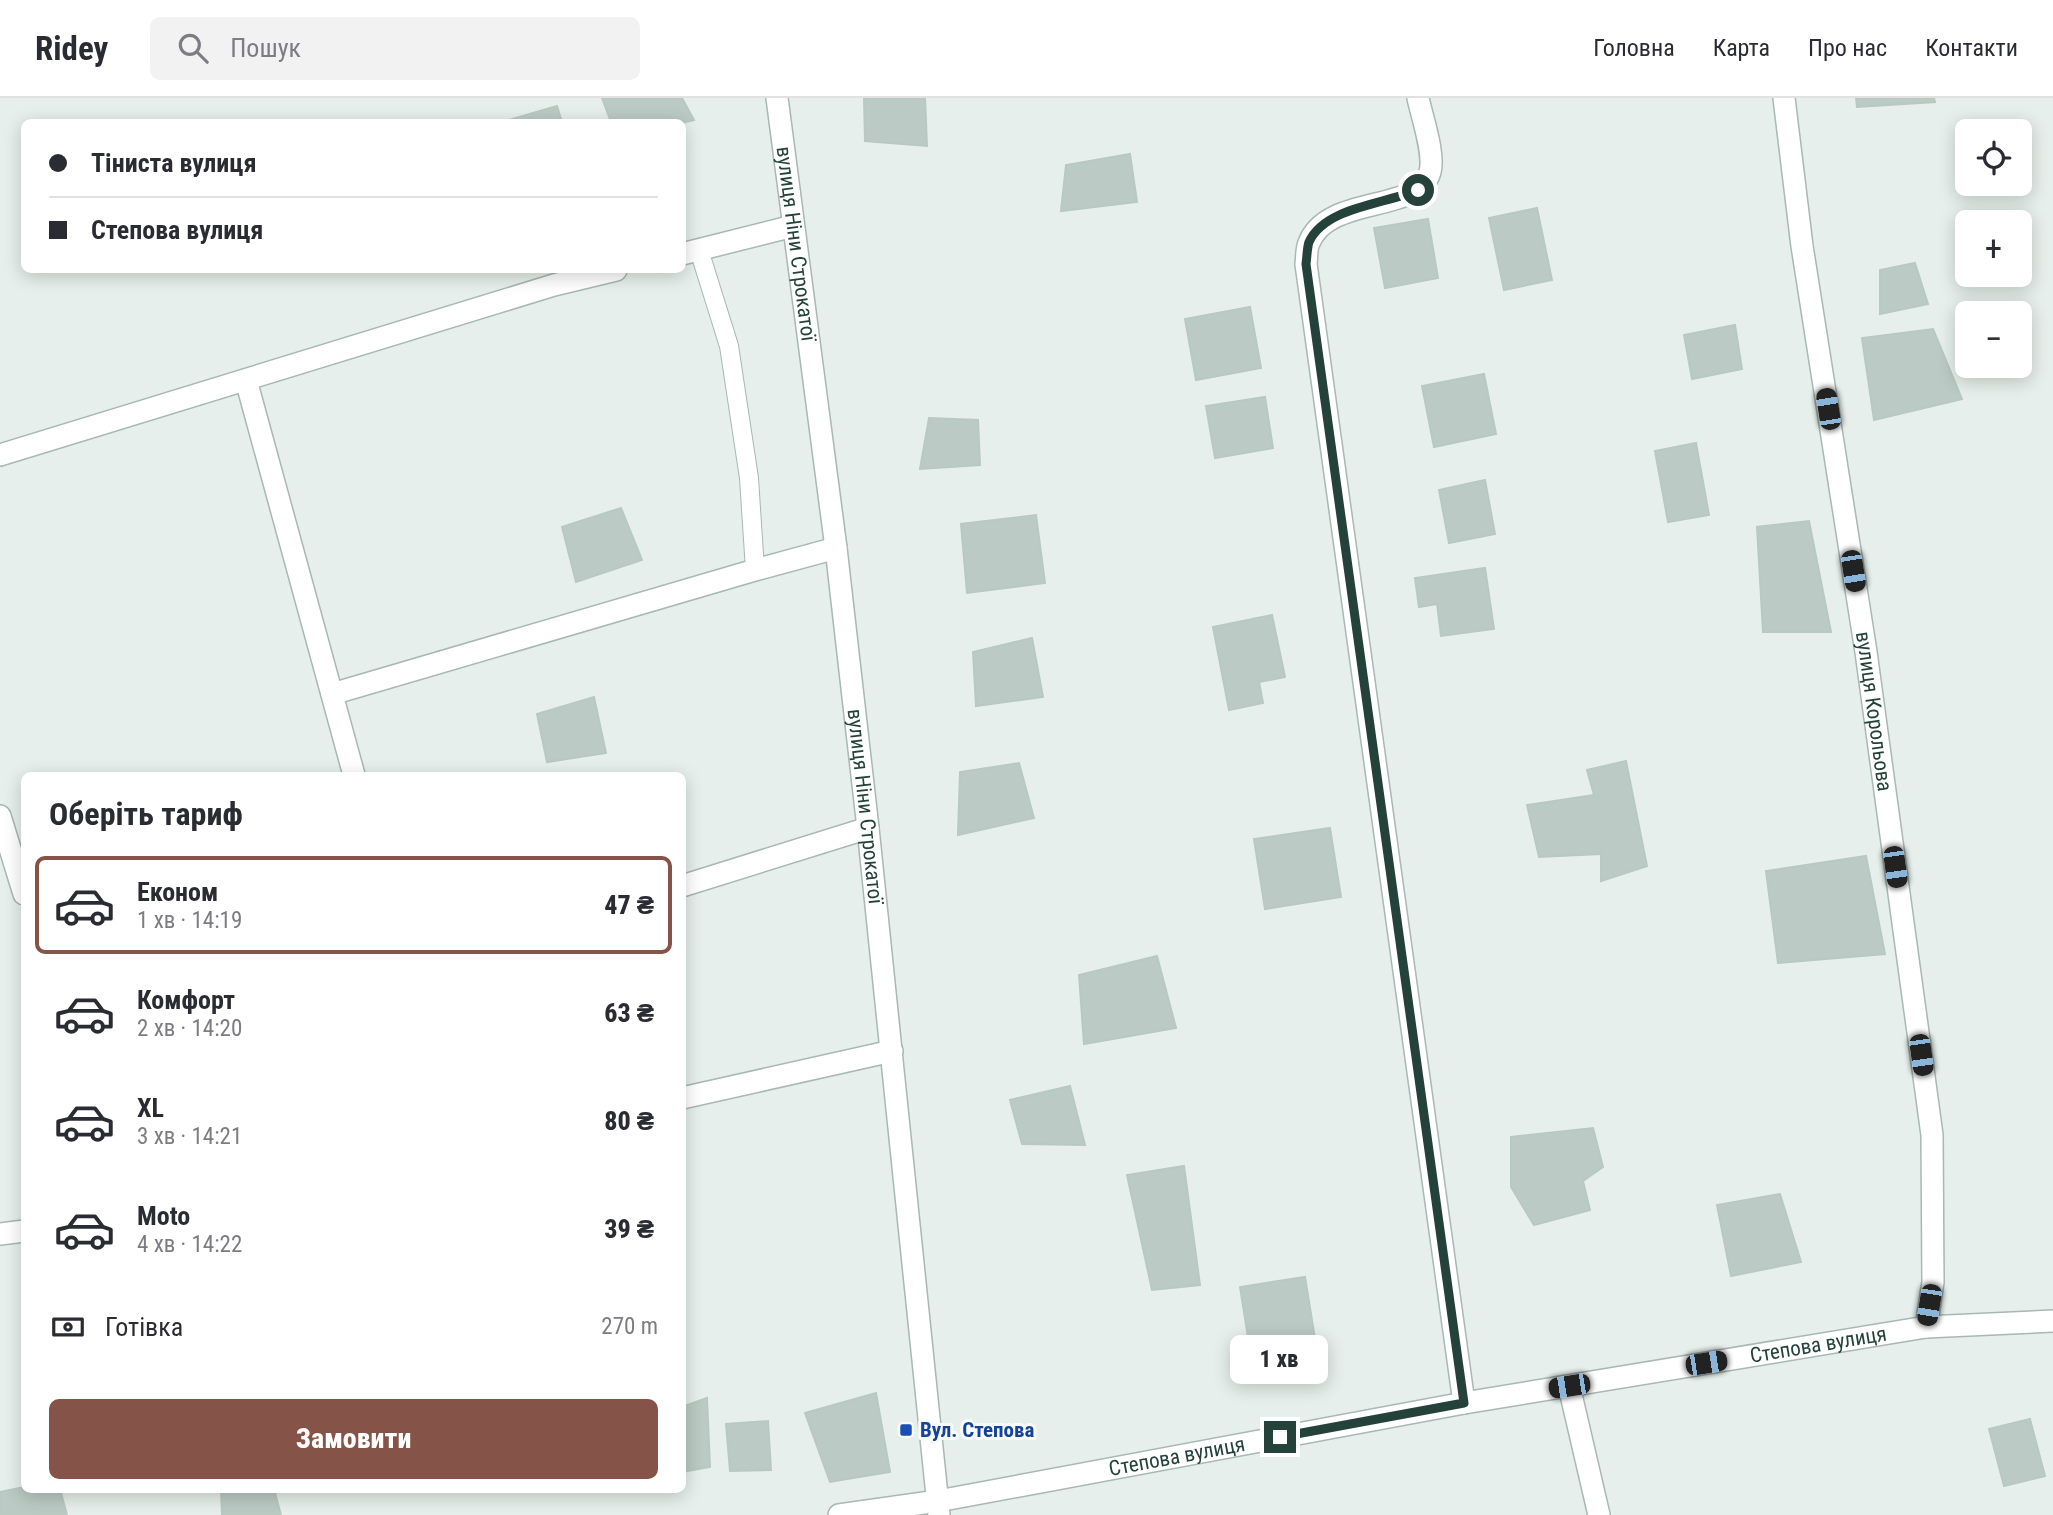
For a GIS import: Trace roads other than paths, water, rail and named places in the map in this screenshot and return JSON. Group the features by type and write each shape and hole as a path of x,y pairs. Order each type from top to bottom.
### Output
{"street":[{"name":"вулиця Ніни Строкатої","path":"776,98 836,548 939,1508"},
{"path":"1418,98 1430,151 1430,173 1418,190 1399,198 1345,212 1322,224 1309,243 1306,264 1464,1403"},
{"name":"вулиця Корольова","path":"1784,98 1802,246 1866,652 1932,1135 1933,1282 1926,1327"},
{"path":"691,252 793,226"},
{"path":"0,455 554,285 604,273"},
{"path":"246,380 353,772"},
{"path":"332,694 836,548"},
{"path":"0,816 21,884"},
{"path":"686,885 868,828"},
{"path":"686,1097 892,1051"},
{"path":"0,1234 21,1231"},
{"name":"Степова вулиця","path":"839,1515 939,1508 1464,1403 1926,1327 2053,1321"},
{"path":"1569,1386 1599,1515"}],"lane":[{"path":"691,252 729,346 749,478 755,570"}],"place":[{"name":"Вул. Степова","path":"906,1430"}]}
